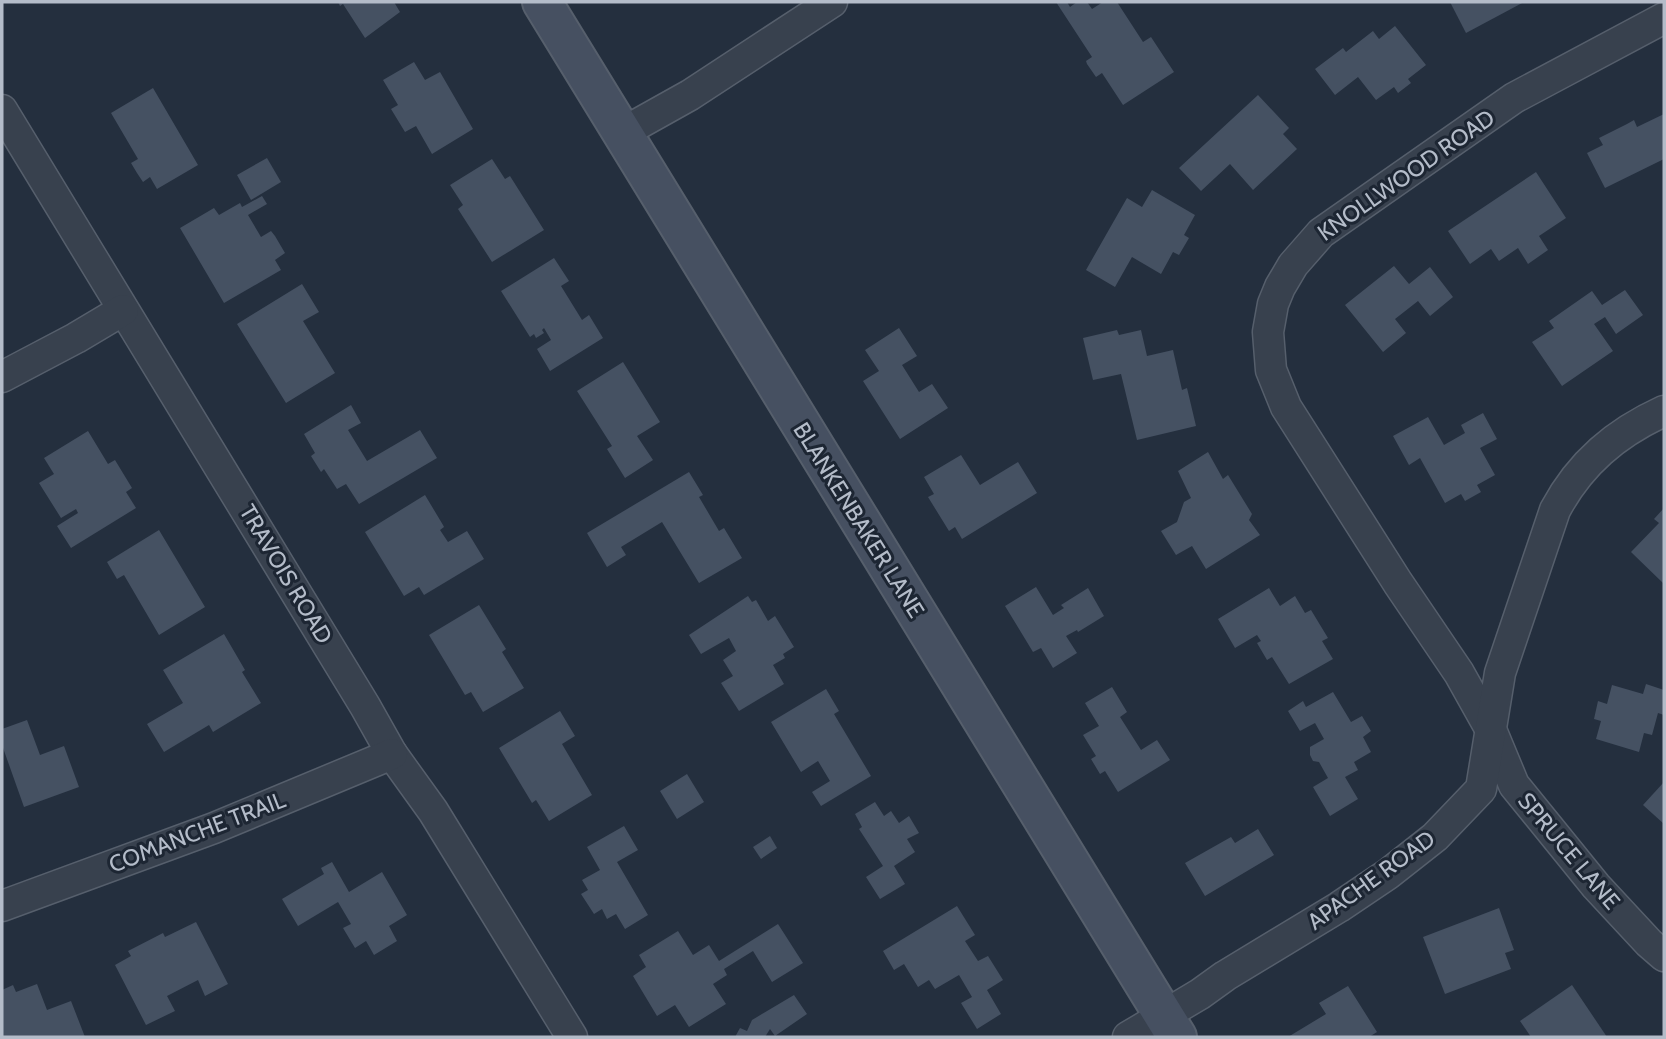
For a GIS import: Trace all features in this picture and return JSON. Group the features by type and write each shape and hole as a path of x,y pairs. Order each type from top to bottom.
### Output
{"street":[{"name":"BLANKENBAKER LANE","path":"542,2 1171,1027"},
{"path":"622,133 690,95 832,2"},
{"name":"KNOLLWOOD ROAD","path":"1492,732 1460,673 1390,572 1286,407 1277,388 1268,351 1273,304 1293,265 1321,233 1514,98 1664,18"},
{"name":"TRAVOIS ROAD","path":"2,110 392,754 433,811 572,1037"},
{"path":"2,377 123,310"},
{"name":"APACHE ROAD","path":"1128,1037 1171,1027 1225,976 1388,874 1434,837 1480,789 1492,732 1500,673 1546,531 1560,501 1577,474 1608,443 1664,411"},
{"name":"SPRUCE LANE","path":"1492,732 1514,785 1596,886 1664,956"},
{"name":"COMANCHE TRAIL","path":"2,906 214,828 392,754"}],"building":[{"path":"338,2 394,2 400,12 365,38 343,4 340,6"},
{"path":"1056,2 1067,2 1070,7 1077,2 1087,2 1092,9 1103,2 1117,2 1143,42 1151,37 1174,72 1123,105 1102,73 1096,77 1087,64 1086,61 1092,57"},
{"path":"1450,2 1524,2 1466,33"},
{"path":"1395,26 1426,65 1408,79 1411,83 1398,93 1394,87 1376,100 1358,77 1335,95 1315,69 1343,48 1346,52 1373,31 1379,39"},
{"path":"414,62 425,80 440,72 473,129 432,154 416,126 405,132 391,109 398,105 383,80"},
{"path":"153,88 198,165 157,189 150,177 143,182 137,173 131,163 138,159 111,113"},
{"path":"1258,95 1289,128 1283,134 1297,149 1253,190 1230,164 1201,191 1179,168"},
{"path":"1664,114 1664,159 1605,188 1587,153 1603,145 1599,138 1634,120 1637,127"},
{"path":"267,158 281,182 251,200 237,175"},
{"path":"492,159 505,179 510,176 544,230 492,262 458,209 463,205 450,185"},
{"path":"1536,172 1566,218 1539,236 1548,250 1528,264 1518,248 1499,261 1491,249 1470,264 1448,231"},
{"path":"1152,190 1195,215 1184,235 1189,238 1179,255 1173,252 1161,274 1132,257 1115,287 1086,270 1127,198 1142,207"},
{"path":"262,196 267,204 248,215 261,237 271,231 275,236 285,253 275,260 281,270 224,303 180,228 214,208 219,215 240,203 242,207"},
{"path":"554,258 569,281 561,286 582,320 589,315 603,338 550,371 537,349 551,340 544,328 544,333 536,338 534,334 530,337 501,291"},
{"path":"1394,266 1409,284 1430,267 1453,297 1430,316 1418,301 1395,319 1406,333 1383,352 1345,305"},
{"path":"302,284 319,312 303,321 335,373 286,403 237,324"},
{"path":"1625,290 1643,315 1616,334 1605,317 1594,324 1613,351 1562,386 1532,342 1554,328 1549,321 1592,291 1602,305"},
{"path":"899,328 917,356 902,365 919,392 932,384 948,408 900,439 863,381 879,371 865,350"},
{"path":"1117,330 1119,335 1141,330 1147,356 1173,350 1182,390 1187,388 1196,426 1137,440 1121,374 1093,380 1083,338"},
{"path":"623,362 660,422 637,436 653,460 625,478 607,449 612,446 577,391"},
{"path":"351,405 361,423 348,430 367,461 420,430 437,458 359,504 346,484 337,489 324,469 321,472 311,456 315,453 304,434"},
{"path":"1483,413 1497,439 1480,448 1495,475 1477,485 1481,492 1465,501 1461,494 1445,503 1420,458 1409,465 1393,436 1428,417 1444,445 1465,433 1461,425"},
{"path":"88,431 108,464 115,460 132,488 126,492 136,508 71,548 57,526 78,513 76,509 61,518 39,483 54,474 44,458"},
{"path":"1208,452 1223,479 1228,475 1252,514 1249,520 1260,535 1206,569 1192,546 1176,555 1161,531 1177,522 1184,502 1191,498 1178,471"},
{"path":"961,455 980,485 1018,462 1037,493 962,539 955,527 949,531 928,497 934,494 924,477"},
{"path":"689,472 703,495 699,497 719,531 724,528 742,558 699,583 662,522 621,547 626,555 607,567 587,533"},
{"path":"425,495 444,527 440,530 448,542 467,531 484,559 424,595 419,587 404,596 365,532"},
{"path":"1664,508 1664,584 1631,552 1659,523 1654,519"},
{"path":"159,530 205,607 159,635 124,575 117,579 107,562"},
{"path":"1036,587 1053,615 1064,608 1061,605 1088,588 1104,616 1066,636 1077,653 1053,668 1041,648 1033,652 1005,606"},
{"path":"1269,588 1280,606 1295,596 1305,613 1311,610 1328,638 1322,641 1333,659 1289,684 1272,657 1267,660 1257,643 1261,641 1257,635 1235,648 1218,619"},
{"path":"748,596 752,602 756,600 768,621 775,616 794,647 783,654 785,658 773,665 784,684 739,711 721,683 733,676 723,660 736,651 729,638 701,654 689,635"},
{"path":"479,605 506,649 502,652 524,688 483,712 471,692 465,695 429,635"},
{"path":"224,634 261,703 213,732 209,725 164,752 147,724 183,703 163,670"},
{"path":"1646,684 1664,690 1664,715 1658,713 1652,735 1644,733 1639,752 1596,739 1601,721 1594,719 1598,701 1607,704 1612,685 1643,694"},
{"path":"1112,687 1127,712 1120,717 1141,750 1157,740 1170,760 1118,792 1105,771 1100,774 1091,759 1096,756 1083,735 1099,726 1085,703"},
{"path":"826,689 839,711 834,714 871,776 821,806 812,792 830,781 818,761 801,772 771,722"},
{"path":"1333,692 1351,722 1362,716 1371,731 1363,737 1371,752 1354,762 1358,770 1345,777 1358,799 1330,816 1313,787 1328,778 1319,762 1313,761 1310,755 1310,747 1324,739 1315,723 1300,731 1288,711 1303,701 1306,707"},
{"path":"560,711 575,736 562,744 592,795 549,821 536,800 532,803 499,748"},
{"path":"27,720 40,755 64,746 79,787 24,807 2,745 2,729"},
{"path":"687,774 704,802 677,819 660,791"},
{"path":"1664,782 1664,824 1643,805"},
{"path":"875,802 884,816 891,811 899,823 909,816 919,833 907,839 915,852 894,866 905,884 880,899 866,877 883,866 859,829 862,827 855,814"},
{"path":"624,826 638,850 617,862 648,915 625,929 616,914 607,919 602,909 594,914 581,894 588,890 582,880 600,870 587,847"},
{"path":"1258,829 1274,855 1205,896 1185,863 1231,837 1235,843"},
{"path":"770,836 777,848 761,859 753,847"},
{"path":"332,862 349,892 382,872 407,915 389,926 397,941 374,955 366,941 355,948 343,928 351,924 338,902 298,926 282,899 324,874 321,868"},
{"path":"957,906 975,935 965,941 978,961 988,956 1003,980 987,990 1001,1014 977,1029 961,1003 972,997 959,975 935,989 929,980 918,987 904,964 894,970 883,951"},
{"path":"1499,908 1514,950 1505,953 1511,969 1445,994 1423,937"},
{"path":"196,922 228,984 205,996 198,980 167,996 175,1011 146,1025 115,965 131,956 128,951 163,933 165,937"},
{"path":"778,924 803,963 772,982 753,951 724,969 727,975 713,984 726,1004 689,1027 675,1005 657,1016 633,976 646,967 639,955 678,931 693,955 709,945 719,961"},
{"path":"37,984 47,1010 71,1001 85,1037 2,1037 2,990 13,985 16,992"},
{"path":"1572,985 1607,1037 1531,1037 1520,1021"},
{"path":"1348,986 1377,1032 1369,1037 1288,1037 1326,1014 1319,1003"},
{"path":"794,995 807,1014 775,1036 770,1029 765,1037 735,1037 740,1028 747,1031 752,1020"}]}
